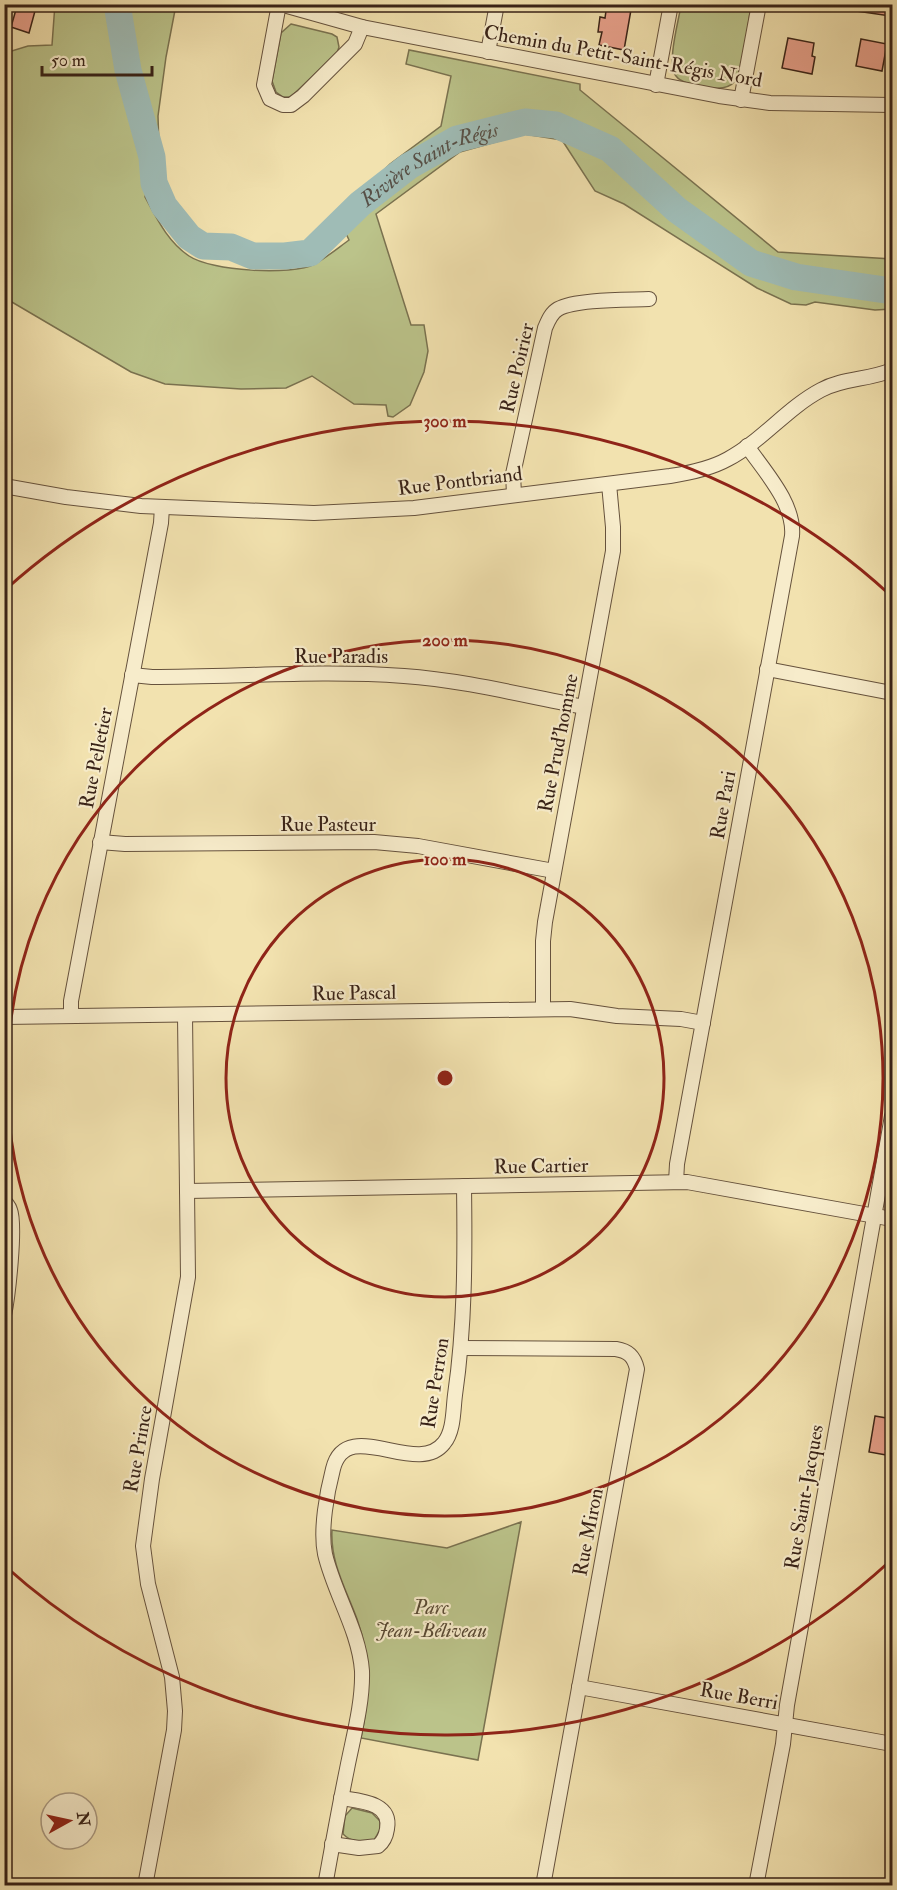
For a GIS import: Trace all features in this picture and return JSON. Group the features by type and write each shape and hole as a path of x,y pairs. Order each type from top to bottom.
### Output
{"street":[{"path":"279,4 264,85 270,99 283,105 291,105 303,96 355,44 362,27"},
{"name":"Chemin du Petit-Saint-Régis Nord","path":"279,4 362,27 741,100 770,103 892,105"},
{"path":"488,52 497,4"},
{"path":"656,85 671,4"},
{"path":"741,100 759,4"},
{"name":"Rue Poirier","path":"514,494 513,474 544,328 552,314 558,309 573,304 649,298"},
{"name":"Rue Pontbriand","path":"4,486 66,497 162,507 262,513 414,508 609,484 706,469 730,458 819,391 836,383 875,377 892,370"},
{"name":"Rue Pari","path":"676,1182 677,1164 792,536 789,507 747,446"},
{"name":"Rue Prud'homme","path":"543,1009 543,932 612,551 613,527 609,484"},
{"name":"Rue Pelletier","path":"71,1016 71,1001 161,523 162,507"},
{"path":"767,669 892,693"},
{"name":"Rue Paradis","path":"132,675 152,677 405,676 584,707"},
{"name":"Rue Pasteur","path":"100,842 125,844 388,843 424,847 554,871"},
{"name":"Rue Pascal","path":"4,1017 570,1009 617,1016 681,1019 703,1023"},
{"name":"Rue Prince","path":"145,1886 174,1730 175,1711 172,1677 144,1562 144,1530 186,1296 188,1256 185,1015"},
{"name":"Rue Saint-Jacques","path":"756,1886 783,1744 784,1724 892,1116"},
{"name":"Rue Cartier","path":"187,1191 676,1182 698,1183 892,1219"},
{"name":"Rue Perron","path":"325,1886 357,1714 362,1670 357,1647 325,1552 324,1519 333,1466 340,1454 351,1446 420,1454 433,1452 442,1445 450,1429 461,1348 464,1186"},
{"path":"4,1202 10,1209 11,1216 9,1286 4,1316"},
{"name":"Rue Miron","path":"461,1348 616,1349 628,1353 635,1362 636,1383 543,1886"},
{"name":"Rue Berri","path":"579,1687 892,1744"},
{"path":"332,1844 372,1848 381,1844 387,1833 388,1822 381,1808 374,1804 341,1798"}],"green space":[{"path":"55,4 176,5 158,116 159,147 145,197 175,244 189,256 200,261 251,270 304,268 315,264 349,240 338,216 390,164 441,126 451,76 406,64 409,50 580,84 580,90 778,252 892,259 892,309 875,310 815,302 806,305 791,304 757,288 624,204 595,191 562,140 524,134 460,152 376,214 411,325 424,325 428,351 424,372 410,405 393,417 388,416 386,405 354,404 312,376 286,388 241,389 165,384 131,372 5,298 5,53 28,46 52,45"},
{"path":"681,5 751,5 741,67 735,81 729,86 718,88 698,86 676,76 672,62"},
{"path":"291,24 332,34 337,37 339,47 337,53 296,92 290,97 283,97 276,92 272,81 281,33"},
{"name":"Parc Jean-Béliveau","path":"521,1522 478,1760 361,1738 368,1692 367,1664 362,1635 336,1564 332,1530 447,1548"},
{"path":"352,1808 372,1813 380,1821 380,1830 373,1842 361,1842 343,1834 345,1816"}],"building":[{"path":"607,4 632,4 624,50 599,45 602,32 598,32 600,17 605,18"},
{"path":"858,4 892,4 890,16 857,11"},
{"path":"17,6 35,11 29,33 11,27"},
{"path":"788,38 814,43 812,56 815,57 812,74 782,68"},
{"path":"861,39 887,44 882,71 856,66"},
{"path":"875,1416 892,1419 892,1456 869,1452"}],"waterway":[{"name":"Rivière Saint-Régis","path":"117,4 128,70 152,157 154,183 164,206 189,237 203,246 231,247 253,256 310,253 360,204 409,166 457,139 525,122 556,125 610,149 677,210 751,263 796,277 892,291"}]}
